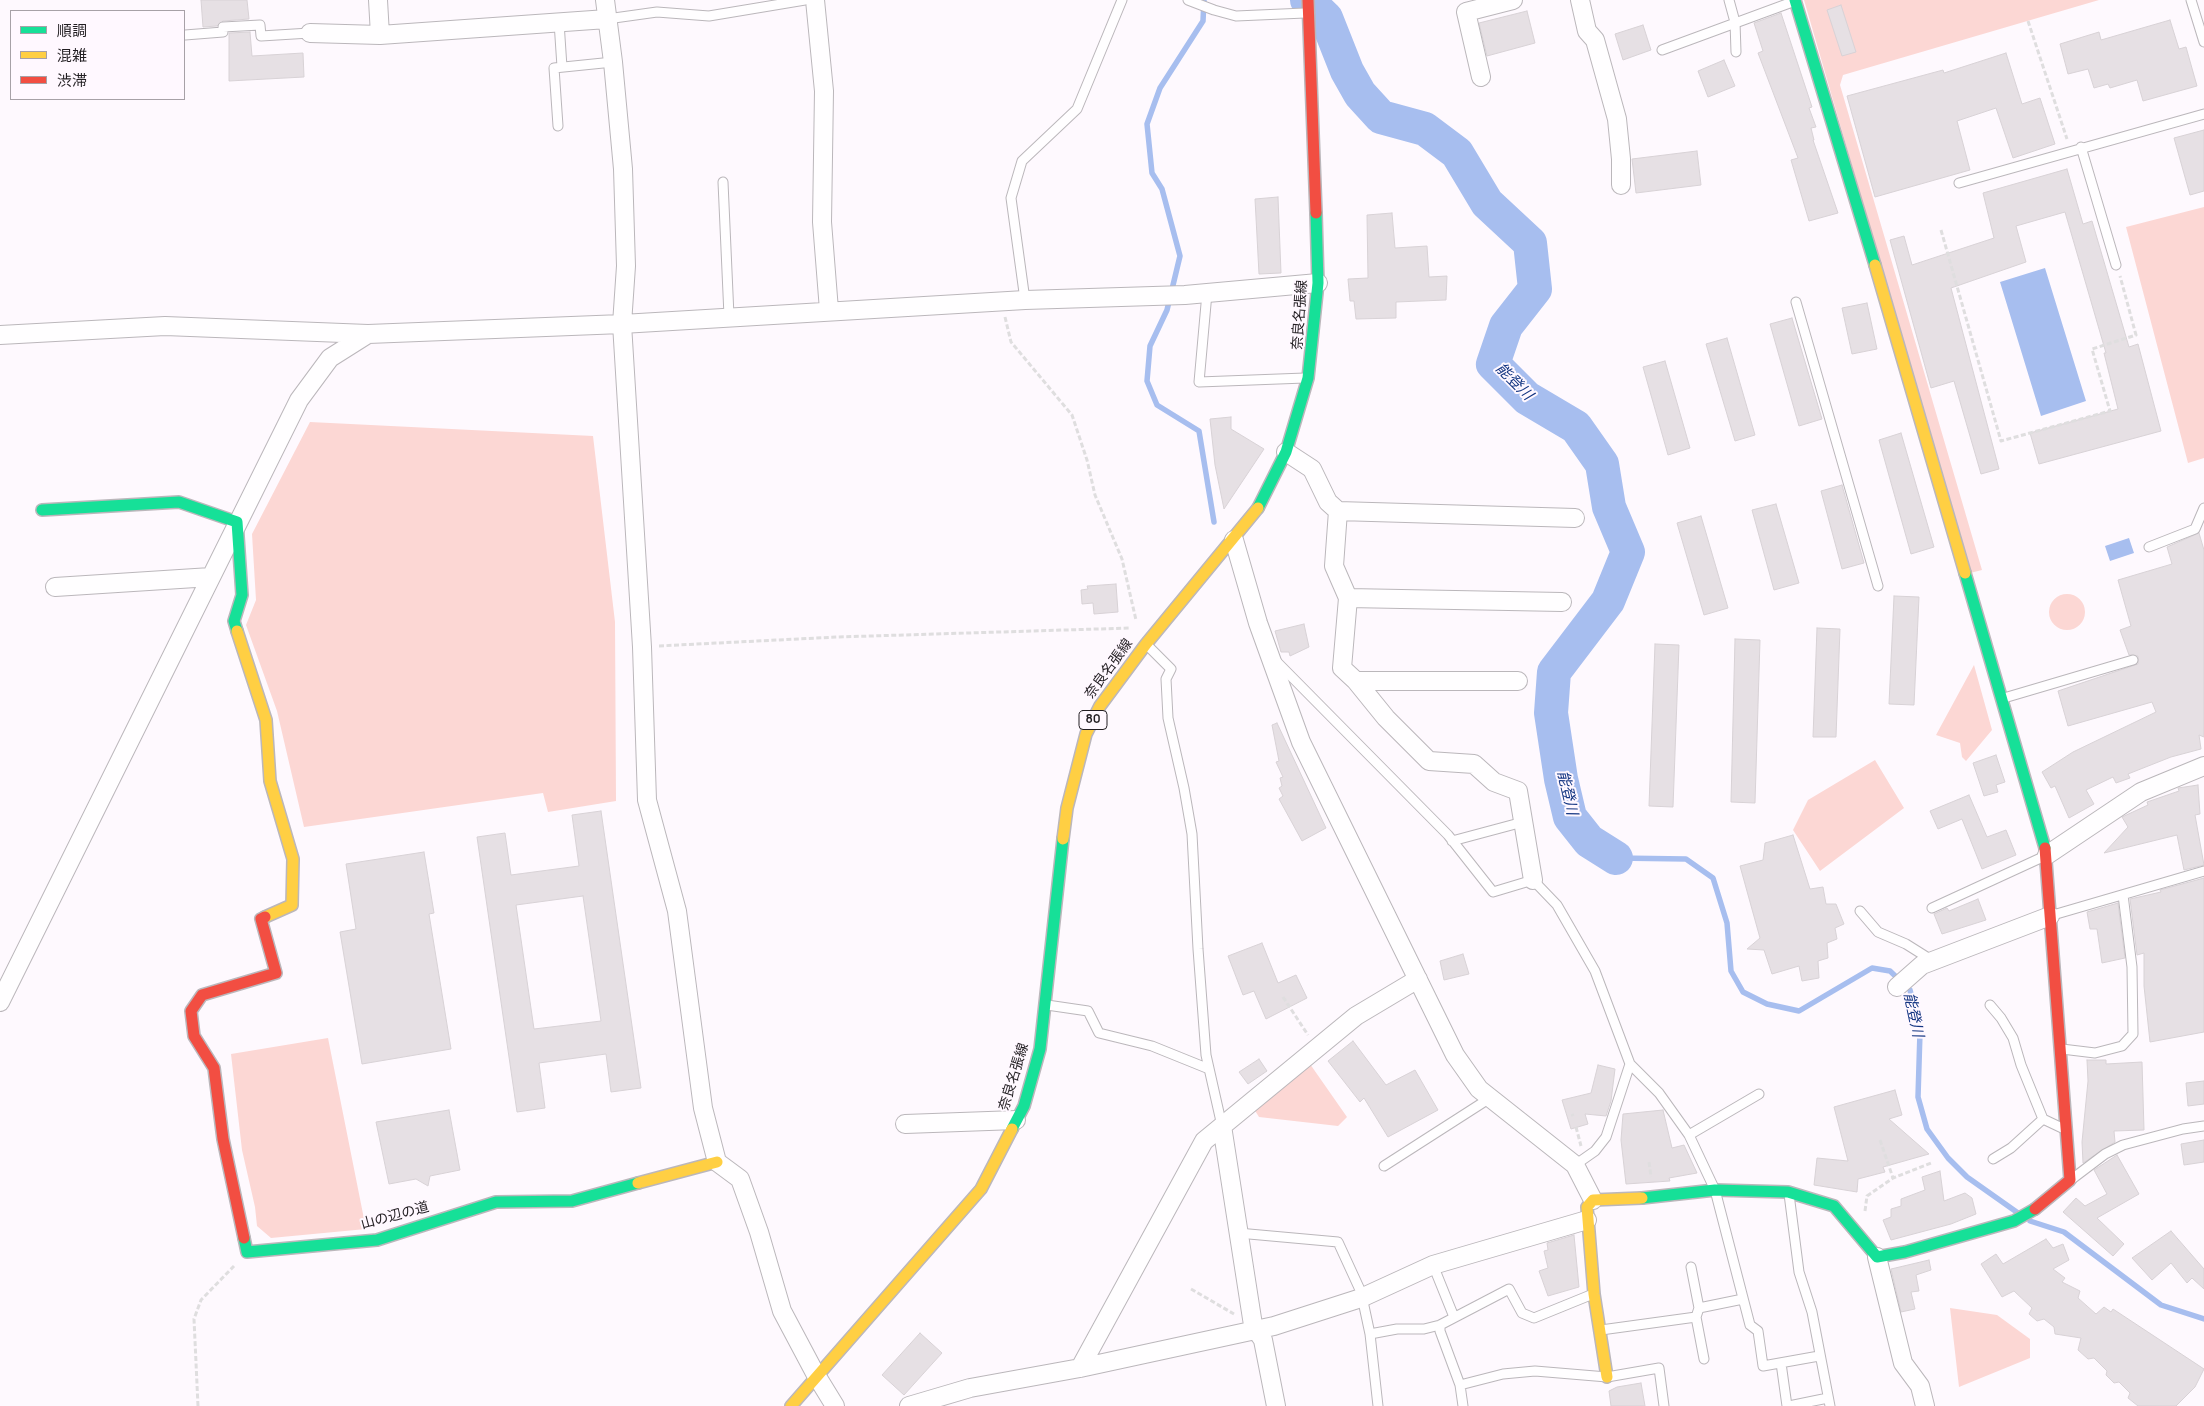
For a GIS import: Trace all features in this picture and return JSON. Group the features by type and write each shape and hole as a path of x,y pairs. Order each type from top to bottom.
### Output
{"street":[{"path":"378,0 380,35"},
{"path":"605,0 614,62 622,169 626,266 622,324 642,647 647,800 676,911 703,1108 717,1162 740,1180 759,1232 782,1311 835,1406"},
{"path":"815,0 824,91 822,222 829,310"},
{"name":"奈良名張線","path":"792,1406 816,1375 981,1189 1024,1106 1040,1049 1065,816 1086,734 1100,706 1146,644 1234,540 1261,504 1286,452 1308,378 1312,355 1318,284 1308,0"},
{"path":"1481,77 1466,12 1512,0"},
{"path":"1580,0 1587,31 1595,40 1617,119 1621,158 1621,185"},
{"path":"1795,0 2047,855 2050,916 2062,1049 2065,1130 2070,1180 2032,1212 2014,1221 1906,1252 1877,1257"},
{"path":"310,34 380,35 607,19"},
{"path":"0,335 165,326 368,334 622,324 829,310 1025,300 1164,296 1318,284"},
{"path":"0,1002 299,400 330,358 368,334"},
{"path":"1286,452 1312,469 1328,502 1338,511 1575,518"},
{"path":"42,510 179,502 237,522"},
{"path":"1338,511 1334,566 1348,598 1342,668 1356,681 1386,718 1429,761 1474,764 1494,782 1518,791 1533,880"},
{"path":"237,522 242,595 234,621 266,720 270,781 293,859 292,905 261,919 276,973 202,995 191,1012 194,1036 214,1068 223,1138 247,1252"},
{"path":"1234,540 1258,623 1301,742 1455,1055 1478,1089 1575,1165 1593,1200"},
{"path":"56,586 211,577"},
{"path":"1348,598 1562,602"},
{"path":"1356,681 1518,681"},
{"path":"2047,855 2141,792 2204,766"},
{"path":"1898,987 1928,963 2050,916"},
{"path":"1080,1368 1204,1141 1356,1016 1418,980"},
{"path":"905,1124 1016,1120"},
{"path":"1222,1126 1255,1328 1263,1340 1276,1406"},
{"name":"山の辺の道","path":"247,1252 377,1240 496,1202 572,1201 717,1162"},
{"path":"1593,1200 1654,1197 1715,1190 1788,1192 1834,1206 1877,1257 1903,1363 1920,1386 1926,1406"},
{"path":"1593,1200 1588,1207 1587,1220 1594,1294 1606,1377"},
{"path":"909,1406 970,1388 1080,1368 1245,1331 1361,1298 1433,1265 1587,1220"}],"lane":[{"path":"607,19 657,12 709,16 805,0"},
{"path":"1025,300 1011,198 1022,160 1078,109 1122,0"},
{"path":"1729,0 1735,22 1736,52"},
{"path":"1662,50 1795,0"},
{"path":"2191,0 2204,42"},
{"path":"1191,2 1236,16 1308,13"},
{"path":"559,22 562,67"},
{"path":"185,34 223,32 223,27 260,25 261,36 310,34"},
{"path":"558,126 554,68 614,62"},
{"path":"1959,183 2081,147 2204,114"},
{"path":"2081,147 2116,265"},
{"path":"723,182 729,316"},
{"path":"1207,293 1198,382 1308,378"},
{"path":"1796,302 1878,586"},
{"path":"2149,547 2195,529 2204,508"},
{"path":"1146,644 1170,668 1166,679 1168,718 1192,834 1206,1055 1222,1126"},
{"path":"1271,657 1295,678 1452,841 1493,892 1533,880 1557,905 1595,971 1630,1064 1660,1093 1689,1135 1715,1190 1750,1325 1758,1331 1763,1366 1819,1356"},
{"path":"2000,699 2133,660"},
{"path":"1452,841 1523,822"},
{"path":"1932,908 2047,855"},
{"path":"2050,916 2204,871"},
{"path":"2062,1049 2095,1053 2122,1046 2133,1034 2132,967 2123,895"},
{"path":"1860,912 1878,932 1906,944 1928,963"},
{"path":"1045,1005 1088,1011 1099,1033 1152,1046 1209,1069"},
{"path":"1990,1005 2001,1018 2013,1038 2021,1065 2043,1119 2065,1130"},
{"path":"1575,1165 1595,1151 1606,1137 1630,1064"},
{"path":"1689,1135 1759,1094"},
{"path":"1384,1166 1490,1098"},
{"path":"1993,1159 2011,1148 2043,1119"},
{"path":"2070,1180 2105,1154 2123,1145 2182,1129 2204,1126"},
{"path":"1781,1363 1788,1406 1829,1402 1812,1312 1799,1272 1788,1192"},
{"path":"1238,1233 1338,1242 1351,1266 1370,1334 1378,1406"},
{"path":"1433,1265 1454,1318"},
{"path":"1690,1267 1699,1308 1696,1317 1704,1359"},
{"path":"1370,1334 1397,1329 1424,1329 1440,1325 1509,1289 1522,1313 1534,1318 1594,1294"},
{"path":"1699,1308 1743,1299"},
{"path":"1599,1330 1696,1317"},
{"path":"1440,1325 1440,1331 1460,1385 1463,1406"},
{"path":"1460,1385 1503,1374 1535,1371 1606,1377 1658,1368 1664,1406"}],"path":[{"path":"2028,21 2071,150"},
{"path":"1942,230 2001,441 2110,411 2092,349 2136,334 2116,265"},
{"path":"642,647 838,636 1137,628 1122,559 1095,495 1087,460 1072,415 1011,342 1001,302"},
{"path":"1283,997 1317,1048"},
{"path":"1576,1127 1580,1142"},
{"path":"1880,1140 1893,1178"},
{"path":"1865,1215 1867,1196 1893,1178 1930,1163"},
{"path":"198,1406 194,1319 200,1300 247,1252"},
{"path":"1191,1289 1255,1328"}],"shaded area":[{"path":"1804,0 2099,0 1843,75 1840,85 1982,570 1970,573"},
{"path":"2204,207 2204,458 2188,463 2126,227"},
{"path":"310,422 593,436 615,622 616,801 548,812 543,793 304,827 277,711 246,625 256,600 252,534"},
{"path":"2067,594 2080,599 2085,612 2080,625 2067,630 2054,625 2049,612 2054,599"},
{"path":"1974,665 1992,730 1966,761 1962,757 1960,743 1936,735"},
{"path":"1875,760 1904,808 1820,871 1793,830 1808,800"},
{"path":"328,1038 366,1229 271,1238 257,1226 255,1207 242,1150 231,1054"},
{"path":"1310,1064 1347,1117 1338,1126 1259,1117 1254,1109"},
{"path":"1950,1308 1997,1315 2030,1339 2030,1358 1959,1387"}],"water":[{"path":"2045,268 2086,401 2041,416 2000,282"},
{"path":"2129,538 2134,553 2110,561 2105,546"}],"building":[{"path":"201,0 247,0 249,19 223,21 217,26 203,27"},
{"path":"1841,5 1856,52 1842,56 1827,10"},
{"path":"1527,11 1535,43 1487,56 1479,23"},
{"path":"1781,13 1812,107 1809,108 1816,127 1811,128 1813,140 1838,213 1809,221 1791,160 1798,158 1758,53 1763,51 1754,23"},
{"path":"2170,20 2179,49 2186,47 2197,86 2143,101 2137,80 2110,88 2108,84 2094,88 2088,69 2068,74 2060,44 2099,32 2101,40"},
{"path":"1643,25 1651,50 1623,60 1615,34"},
{"path":"250,32 252,56 303,53 304,77 229,81 229,33"},
{"path":"2006,53 2022,104 2040,98 2055,144 2013,158 1996,108 1957,121 1970,170 1875,197 1847,96 1943,70 1944,73"},
{"path":"1724,60 1735,86 1708,97 1698,71"},
{"path":"2204,130 2204,191 2190,195 2174,138"},
{"path":"1697,151 1701,185 1636,193 1632,159"},
{"path":"2067,169 2083,224 2092,221 2129,347 2138,344 2161,431 2039,464 2030,433 2118,409 2104,353 2106,353 2065,212 2016,226 2026,262 1951,288 1999,469 1981,474 1954,381 1931,388 1890,240 1904,236 1912,265 1994,238 1983,193"},
{"path":"1278,197 1281,273 1259,274 1255,199"},
{"path":"1392,213 1395,248 1427,246 1429,277 1447,276 1446,300 1396,302 1396,318 1356,319 1354,301 1350,301 1348,279 1368,278 1367,215"},
{"path":"1867,303 1877,349 1852,354 1842,308"},
{"path":"1792,318 1822,419 1799,426 1770,324"},
{"path":"1727,338 1755,435 1735,441 1706,344"},
{"path":"1665,361 1690,448 1668,455 1643,367"},
{"path":"1231,417 1231,429 1264,449 1224,509 1215,465 1210,419"},
{"path":"1901,433 1934,547 1911,554 1879,440"},
{"path":"1842,485 1864,563 1842,569 1821,491"},
{"path":"1776,504 1799,583 1774,590 1752,510"},
{"path":"1701,516 1728,608 1704,615 1677,523"},
{"path":"2199,533 2204,550 2204,737 2199,735 2201,749 2171,757 2128,774 2130,778 2116,783 2113,777 2086,790 2094,804 2069,818 2055,786 2051,788 2042,772 2073,752 2156,712 2152,702 2068,726 2058,691 2138,664 2138,656 2129,655 2120,630 2131,626 2118,580 2172,564 2167,547"},
{"path":"1116,584 1118,612 1094,614 1093,603 1082,604 1081,590 1088,589 1087,586"},
{"path":"1894,596 1919,597 1914,705 1889,704"},
{"path":"1304,624 1309,647 1290,656 1289,652 1281,652 1275,631"},
{"path":"1817,628 1840,629 1836,737 1813,737"},
{"path":"1735,639 1760,640 1755,803 1731,802"},
{"path":"1655,644 1679,645 1673,807 1649,806"},
{"path":"1277,723 1326,828 1302,841 1279,799 1283,796 1279,788 1282,786 1280,778 1283,777 1276,762 1279,761 1272,725"},
{"path":"1996,755 2005,782 1996,785 1998,792 1984,796 1973,763"},
{"path":"2198,785 2200,814 2195,815 2204,865 2184,870 2177,835 2104,853 2128,827 2122,817 2148,805 2147,802 2179,791 2178,788"},
{"path":"1969,795 1987,837 2006,830 2016,855 1982,869 1962,819 1938,829 1930,811"},
{"path":"601,811 641,1088 611,1092 606,1054 539,1063 545,1108 517,1112 477,837 505,833 511,875 579,866 572,815","holes":["583,896 601,1021 534,1029 516,905"]},
{"path":"1793,835 1810,889 1823,887 1826,904 1836,904 1844,924 1835,928 1837,939 1827,943 1828,958 1818,961 1819,978 1802,981 1799,966 1772,974 1764,950 1747,949 1760,938 1740,866 1763,860 1765,843"},
{"path":"424,852 434,913 429,914 451,1049 362,1064 340,932 356,929 346,864"},
{"path":"2204,878 2204,1032 2150,1042 2144,986 2144,953 2137,955 2130,899 2161,892 2160,890"},
{"path":"1978,899 1986,920 1942,934 1934,914 1947,908 1949,911"},
{"path":"2118,903 2125,958 2102,963 2097,929 2090,929 2087,912"},
{"path":"1262,943 1278,983 1296,975 1307,998 1266,1019 1254,991 1243,995 1228,956"},
{"path":"1463,954 1469,974 1444,980 1440,961"},
{"path":"1353,1041 1386,1085 1415,1070 1438,1110 1388,1137 1364,1098 1360,1102 1328,1061"},
{"path":"1259,1059 1267,1071 1248,1084 1239,1072"},
{"path":"2087,1060 2106,1060 2106,1064 2142,1062 2144,1130 2114,1131 2115,1142 2083,1163 2082,1142 2088,1081"},
{"path":"1598,1065 1615,1069 1611,1101 1606,1116 1585,1114 1588,1124 1571,1129 1562,1100 1591,1093"},
{"path":"2204,1081 2204,1104 2188,1106 2186,1083"},
{"path":"1895,1090 1902,1115 1889,1119 1929,1154 1883,1167 1885,1172 1858,1179 1857,1192 1814,1185 1817,1158 1848,1161 1834,1107"},
{"path":"449,1110 460,1170 430,1176 428,1186 416,1179 389,1184 376,1122"},
{"path":"1663,1110 1672,1148 1684,1145 1697,1173 1669,1178 1670,1181 1626,1184 1621,1140 1623,1114"},
{"path":"2204,1140 2204,1162 2184,1165 2181,1144"},
{"path":"2117,1155 2139,1194 2097,1218 2124,1244 2113,1256 2063,1212 2076,1198 2085,1206 2107,1194 2094,1170"},
{"path":"1940,1171 1944,1201 1965,1193 1972,1198 1976,1214 1951,1224 1891,1240 1883,1220 1891,1217 1891,1209 1901,1206 1901,1199 1925,1190 1922,1177"},
{"path":"2171,1231 2204,1269 2204,1289 2192,1278 2187,1283 2171,1263 2152,1280 2132,1258"},
{"path":"1574,1235 1579,1287 1548,1296 1539,1271 1548,1268 1544,1251 1548,1250 1547,1243"},
{"path":"2046,1239 2053,1248 2063,1244 2069,1260 2053,1269 2065,1278 2062,1282 2080,1291 2078,1298 2096,1314 2104,1307 2111,1312 2113,1309 2204,1369 2195,1387 2176,1406 2138,1406 2128,1398 2130,1393 2119,1382 2114,1383 2106,1375 2107,1371 2094,1358 2088,1359 2078,1350 2081,1338 2055,1334 2054,1327 2044,1319 2037,1321 2029,1314 2032,1308 2014,1291 2002,1297 1981,1264 1996,1254 2003,1264"},
{"path":"1929,1260 1931,1270 1916,1275 1919,1291 1911,1292 1915,1309 1901,1312 1891,1269"},
{"path":"920,1333 942,1353 904,1395 882,1375"},
{"path":"1641,1383 1645,1406 1611,1406 1609,1391 1617,1387"}],"waterway":[{"path":"1204,0 1203,21 1160,88 1147,124 1152,173 1162,189 1180,256 1167,310 1150,346 1147,381 1157,405 1199,431 1214,522"},
{"name":"能登川","path":"1307,0 1326,18 1347,71 1360,94 1381,117 1425,129 1457,153 1487,203 1530,243 1535,289 1506,326 1493,364 1527,398 1576,427 1602,464 1609,507 1628,552 1608,601 1554,672 1551,713 1561,779 1570,817 1589,841 1616,858"},
{"name":"能登川","path":"1616,858 1686,859 1713,878 1727,923 1731,971 1743,992 1767,1004 1799,1011 1872,968 1890,971 1910,990 1920,1032 1918,1097 1927,1129 1948,1158 1967,1177 2018,1213"},
{"name":"能登川","path":"2030,1221 2064,1232 2161,1305 2204,1319"}],"traffic: fast":[{"path":"1795,0 1875,265"},
{"path":"1258,508 1286,452 1308,378 1318,283 1316,213"},
{"path":"42,510 179,502 237,522 242,595 234,621 237,631"},
{"path":"1965,573 2045,848"},
{"path":"1012,1129 1024,1106 1040,1049 1063,839"},
{"path":"244,1238 247,1252 377,1240 496,1202 572,1201 638,1183"},
{"path":"1642,1198 1715,1190 1788,1192 1834,1206 1877,1257 1905,1252 2014,1221 2035,1209"}],"traffic: slow":[{"path":"1875,265 1965,573"},
{"path":"1063,839 1067,808 1086,734 1100,706 1146,644 1258,508"},
{"path":"237,631 266,720 270,781 293,859 292,905 265,917"},
{"path":"791,1406 981,1189 1012,1129"},
{"path":"638,1183 717,1162"},
{"path":"1607,1377 1594,1294 1587,1207 1593,1200 1642,1198"}],"traffic: jam":[{"path":"1308,0 1316,213"},
{"path":"2035,1209 2070,1180 2045,848"},
{"path":"244,1238 223,1139 214,1068 194,1036 191,1011 202,995 276,973 261,919 265,917"}]}
